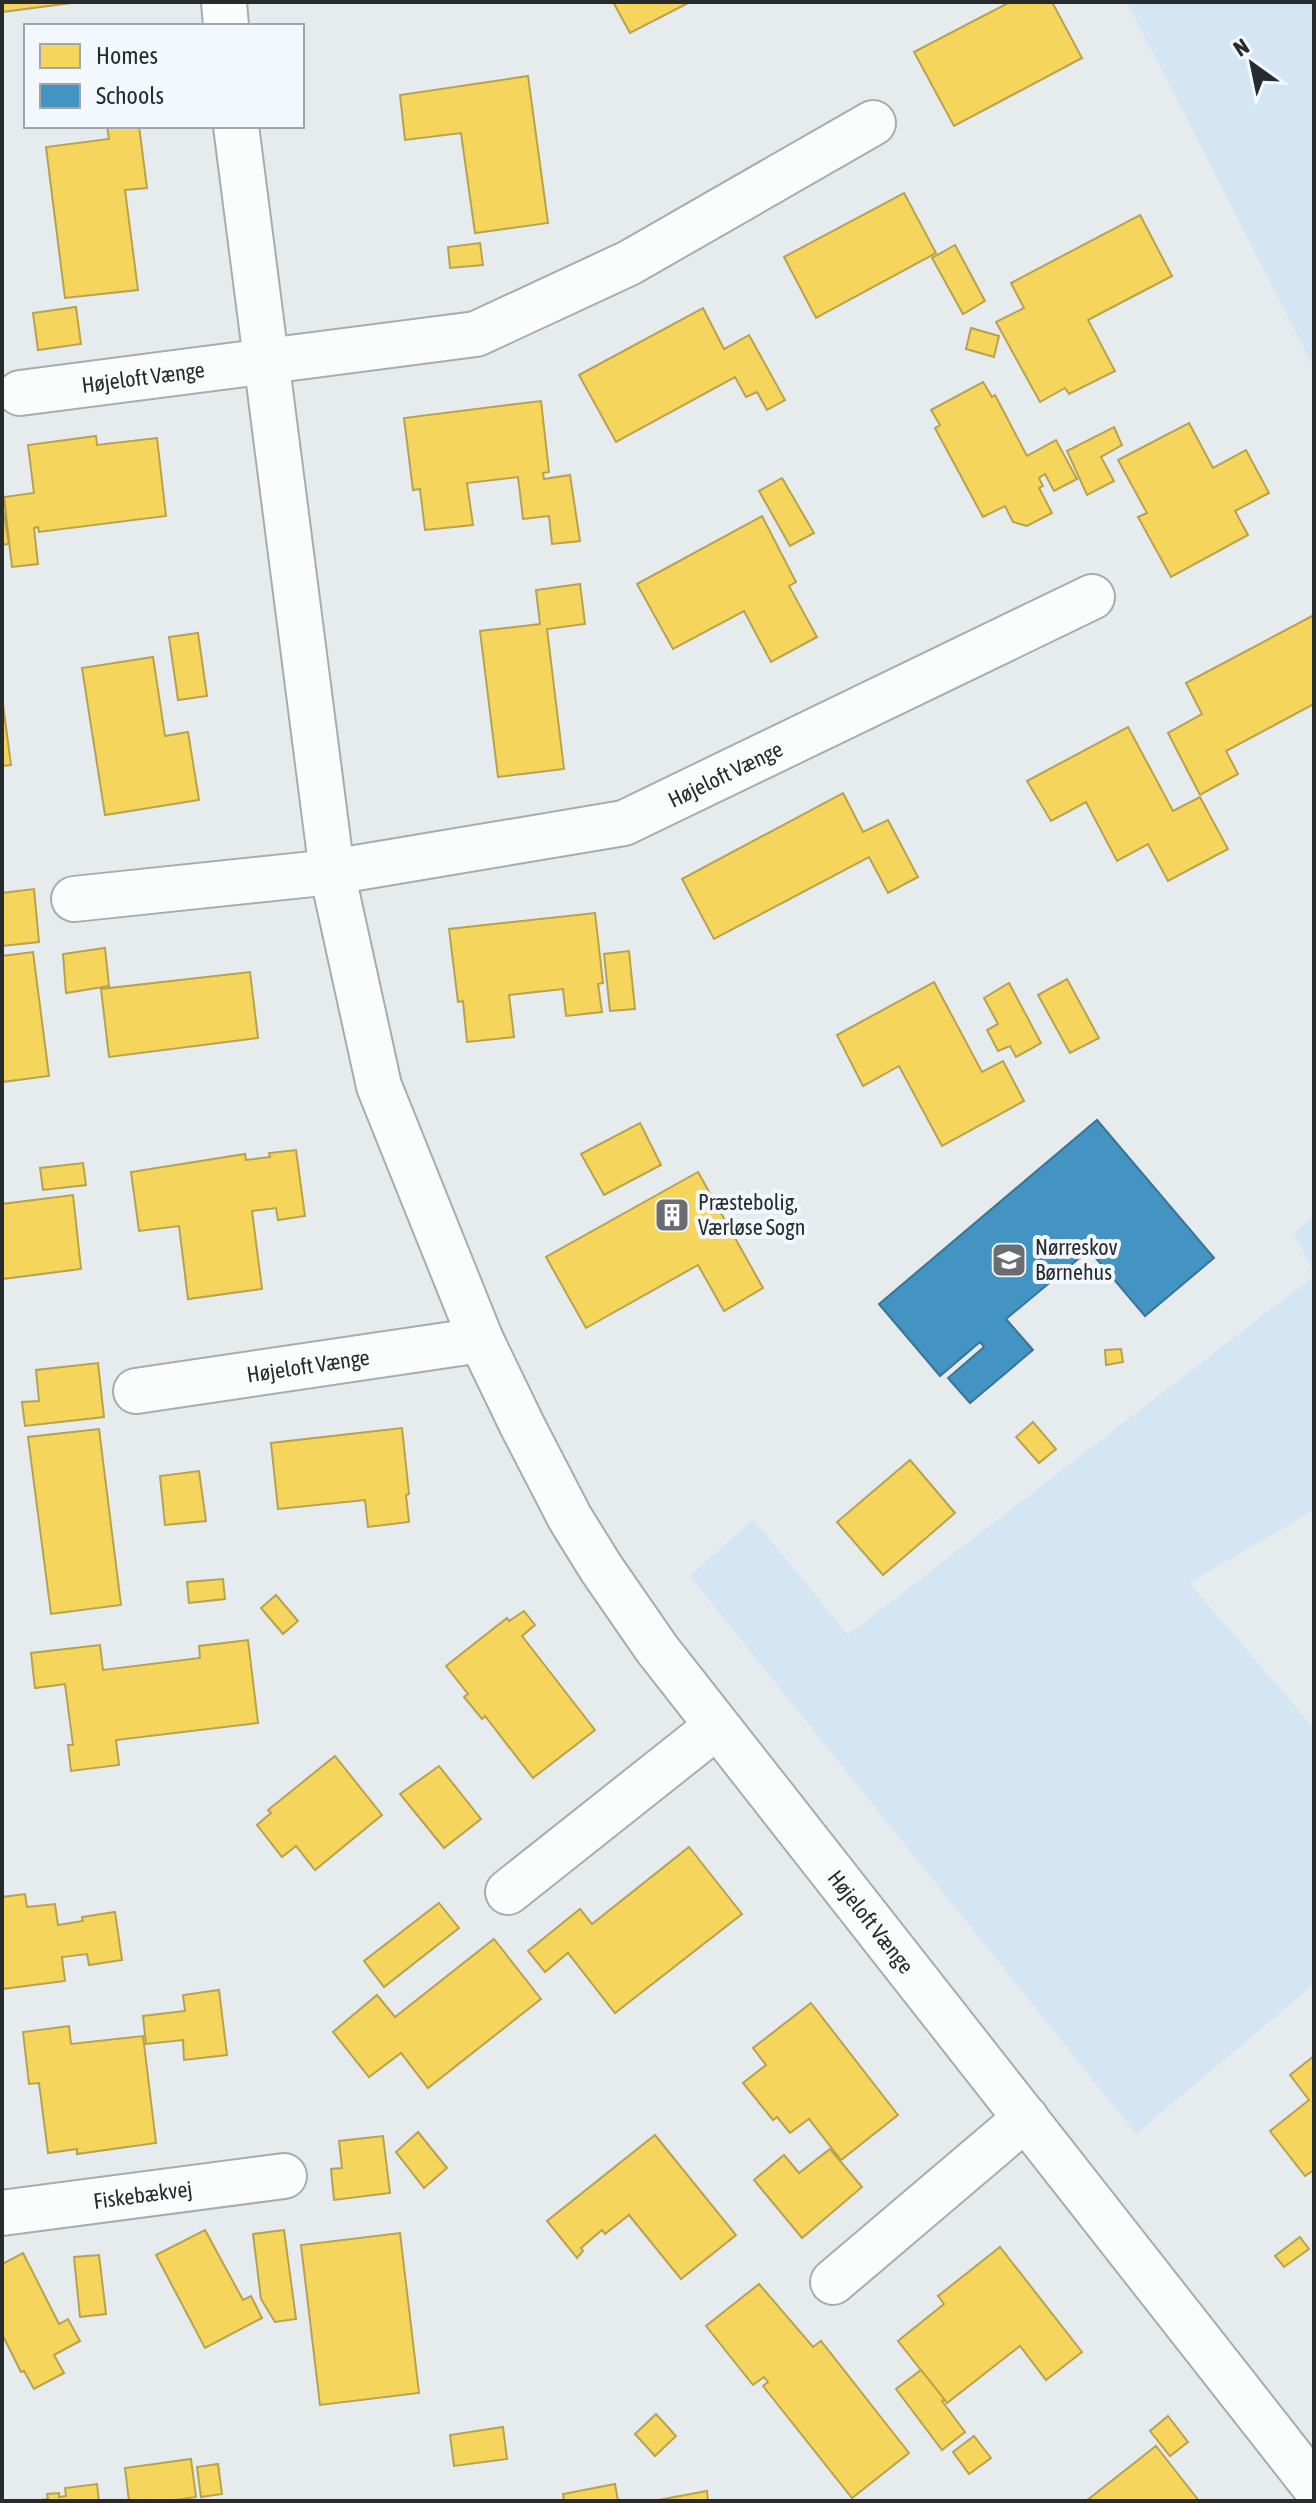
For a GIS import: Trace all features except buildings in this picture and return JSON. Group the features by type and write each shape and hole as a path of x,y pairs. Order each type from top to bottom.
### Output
{"street":[{"path":"224,2 226,24"},
{"name":"Højeloft Vænge","path":"20,393 476,334 629,263 873,123"},
{"name":"Højeloft Vænge","path":"236,128 332,872 379,1086 481,1340 522,1425 593,1556 657,1649 1314,2486"},
{"name":"Højeloft Vænge","path":"74,899 332,872 624,823 1092,597"},
{"name":"Højeloft Vænge","path":"136,1391 481,1340"},
{"path":"508,1892 716,1727"},
{"path":"833,2282 1026,2118"},
{"name":"Fiskebækvej","path":"2,2213 284,2176"}],"shaded area":[{"path":"1127,2 1314,2 1314,368"},
{"path":"1314,1216 1314,1273 1294,1233"},
{"path":"1314,1276 1314,1510 1189,1583 1314,1728 1314,1984 1136,2134 690,1576 753,1519 848,1635"}],"place":[{"name":"Præstebolig, Værløse Sogn","path":"672,1215"},
{"name":"Nørreskov Børnehus","path":"1009,1260"}]}
